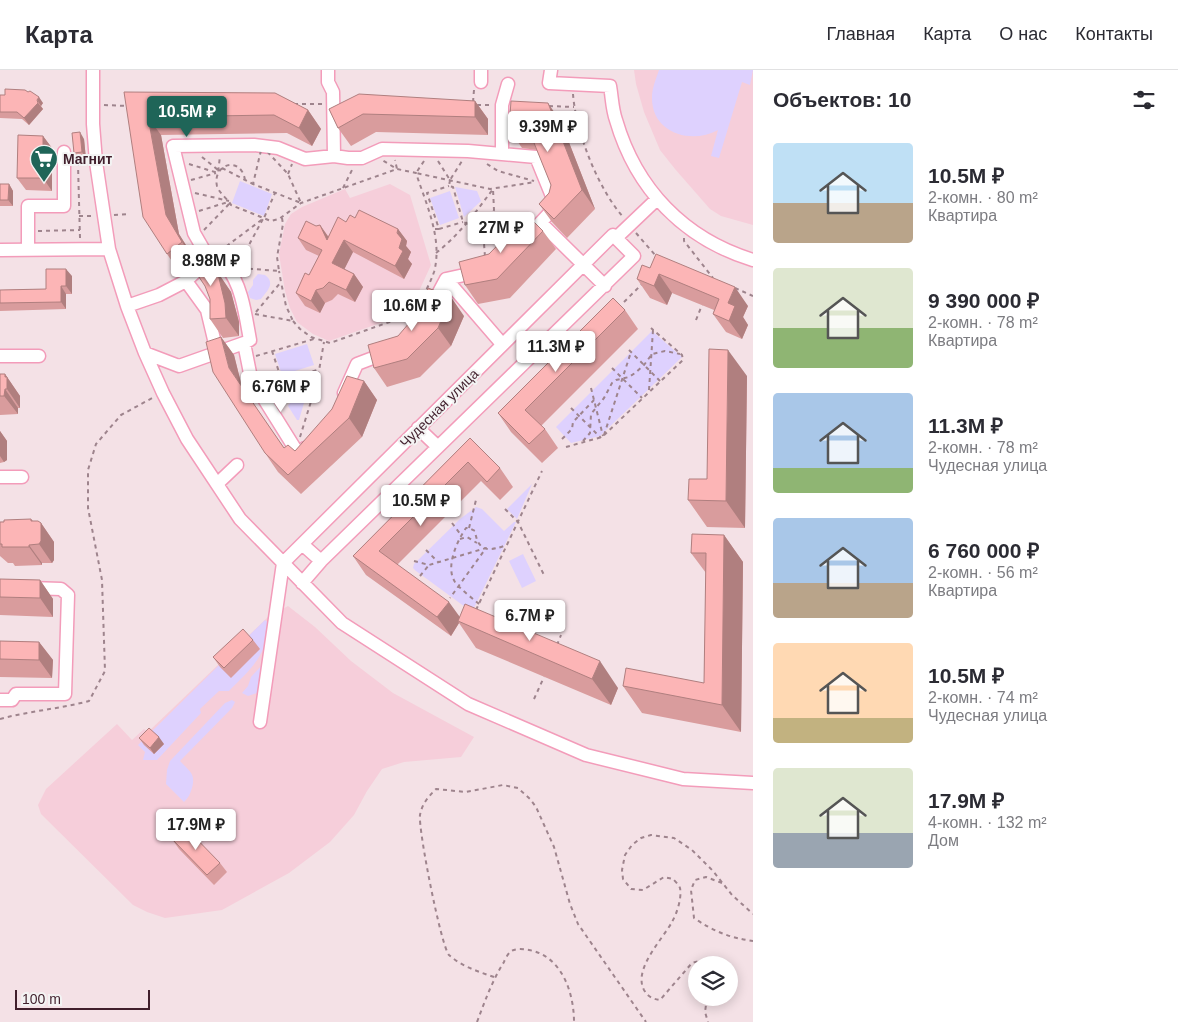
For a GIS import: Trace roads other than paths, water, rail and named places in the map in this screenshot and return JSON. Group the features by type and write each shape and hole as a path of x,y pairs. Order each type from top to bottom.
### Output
{"street":[{"path":"93,70 96,162 109,249 127,306 163,393 187,439 240,519 342,622 468,704 586,755 683,779 753,783"},
{"path":"328,70 328,82 333,92 334,156"},
{"path":"550,76 572,84 610,86 615,119 626,150 642,179 657,199 689,229 712,244 736,255 753,260"},
{"path":"502,153 502,105 508,84"},
{"path":"145,353 180,366 250,340 251,316 232,276 224,266 209,259 197,237 174,146 262,146 278,148 305,159 334,156 364,156 382,149 468,151 536,156 556,206 516,248"},
{"path":"28,249 28,206 64,206 64,152"},
{"name":"Чудесная улица","path":"616,238 657,199"},
{"path":"541,223 605,286"},
{"name":"Чудесная улица","path":"283,563 613,235 634,256 321,561 302,583"},
{"path":"0,250 109,249"},
{"path":"127,306 159,295 186,281 209,259"},
{"path":"424,321 446,279 489,269"},
{"path":"446,279 502,344"},
{"path":"186,281 207,310 217,352"},
{"path":"244,343 253,381 299,455 312,440"},
{"path":"340,402 357,364 394,350"},
{"path":"0,356 39,356"},
{"path":"418,428 438,447"},
{"path":"217,484 237,465"},
{"path":"0,477 22,477"},
{"path":"302,544 321,561"},
{"path":"260,722 283,563"},
{"path":"0,587 61,589 68,595 65,694 16,694 12,700 0,700"}],"place":[{"name":"Магнит","path":"44,183"}]}
